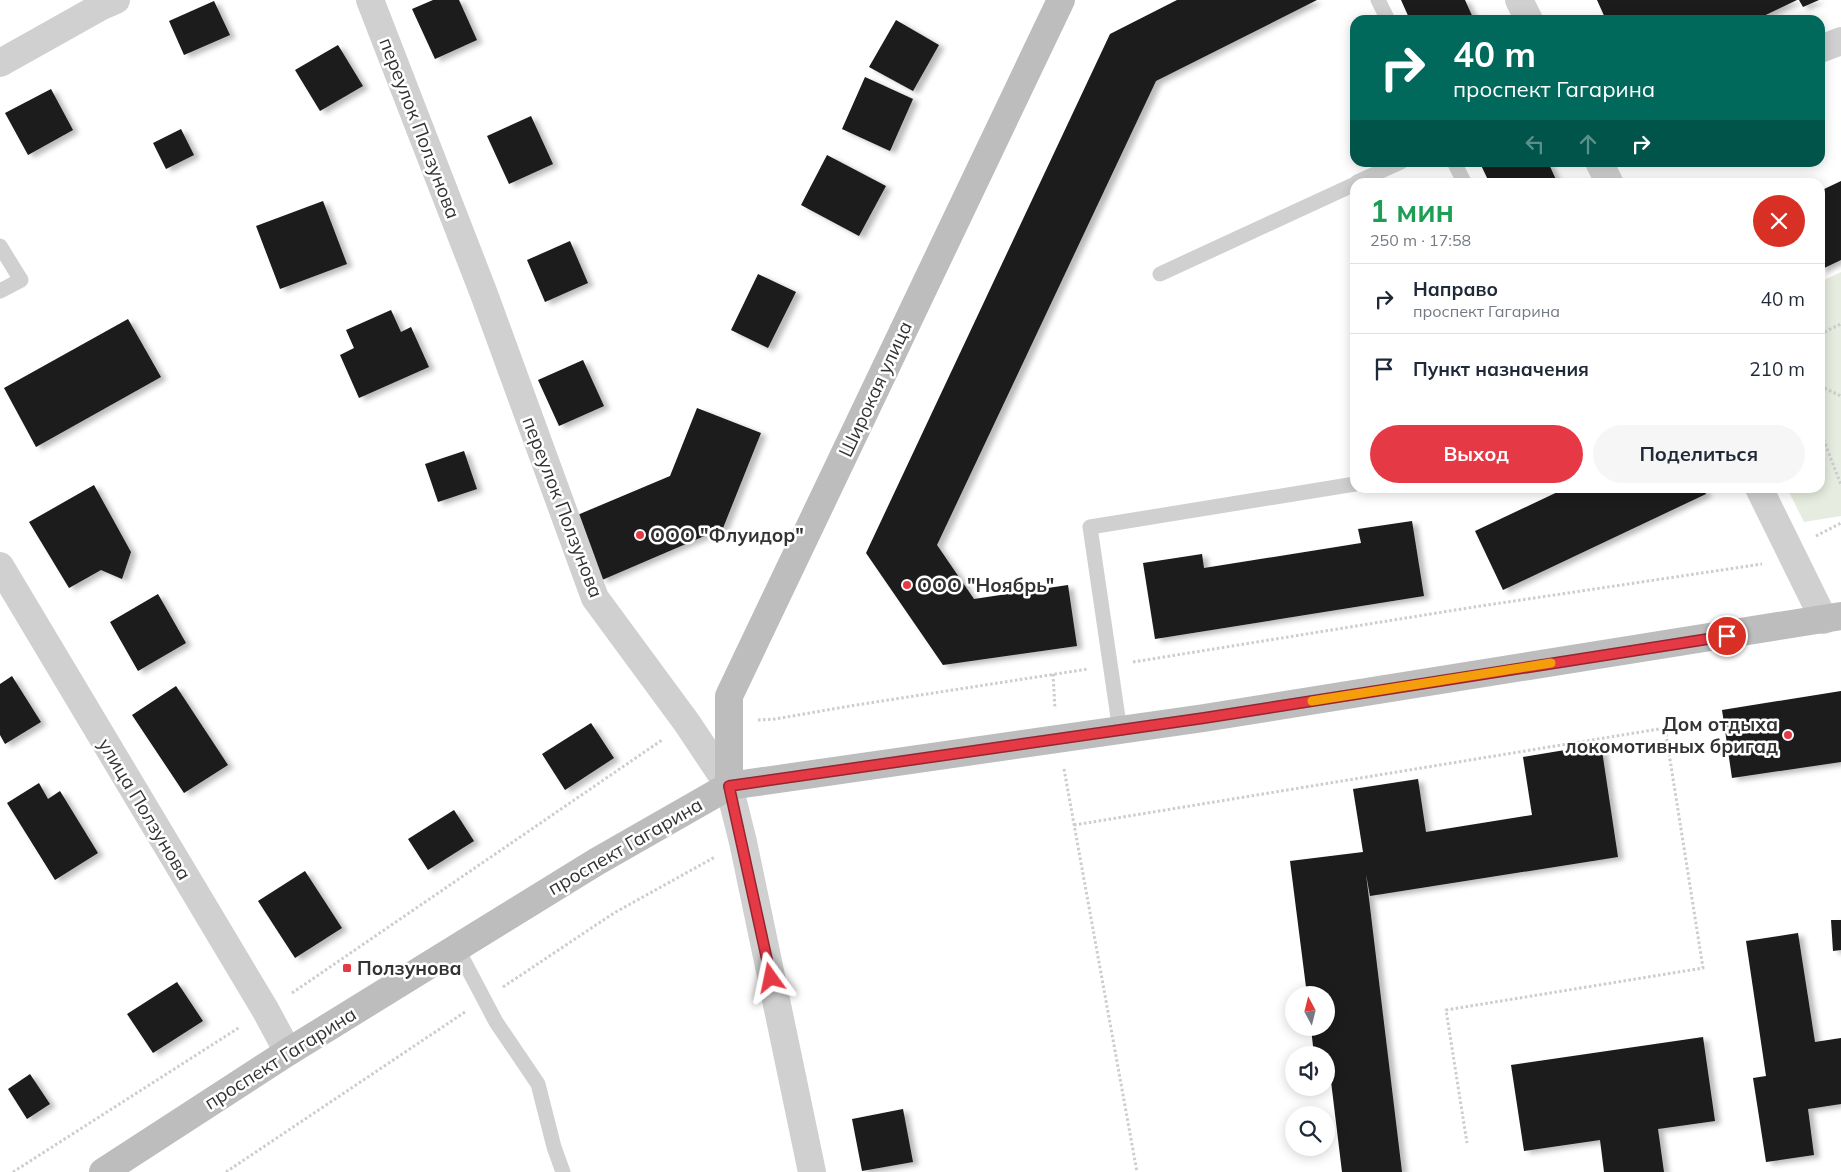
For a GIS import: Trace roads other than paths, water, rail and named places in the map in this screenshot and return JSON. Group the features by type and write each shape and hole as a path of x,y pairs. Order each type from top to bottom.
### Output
{"main road":[{"name":"Широкая улица","path":"729,786 729,696 1061,0"},
{"name":"проспект Гагарина","path":"103,1172 288,1052 596,862 729,786 1120,731 1832,618"}],"street":[{"path":"0,63 116,0"},
{"name":"переулок Ползунова","path":"370,0 484,294 595,598 687,723 729,786 743,842 812,1172"},
{"path":"1519,0 1526,15"},
{"path":"1825,47 1841,41"},
{"path":"1762,493 1790,550 1832,618"},
{"name":"улица Ползунова","path":"0,566 266,1011 288,1052"}],"lane":[{"path":"1378,0 1386,15"},
{"path":"1367,178 1390,167"},
{"path":"1160,274 1350,186"},
{"path":"0,246 21,280 0,291"},
{"path":"1120,731 1090,527 1350,485"},
{"path":"457,948 496,1022 538,1084 554,1147 563,1172"}],"place":[{"name":"ООО \"Флуидор\"","path":"640,535"},
{"name":"ООО \"Ноябрь\"","path":"907,585"},
{"name":"Дом отдыха локомотивных бригад","path":"1788,735"},
{"name":"Ползунова","path":"347,968"}]}
